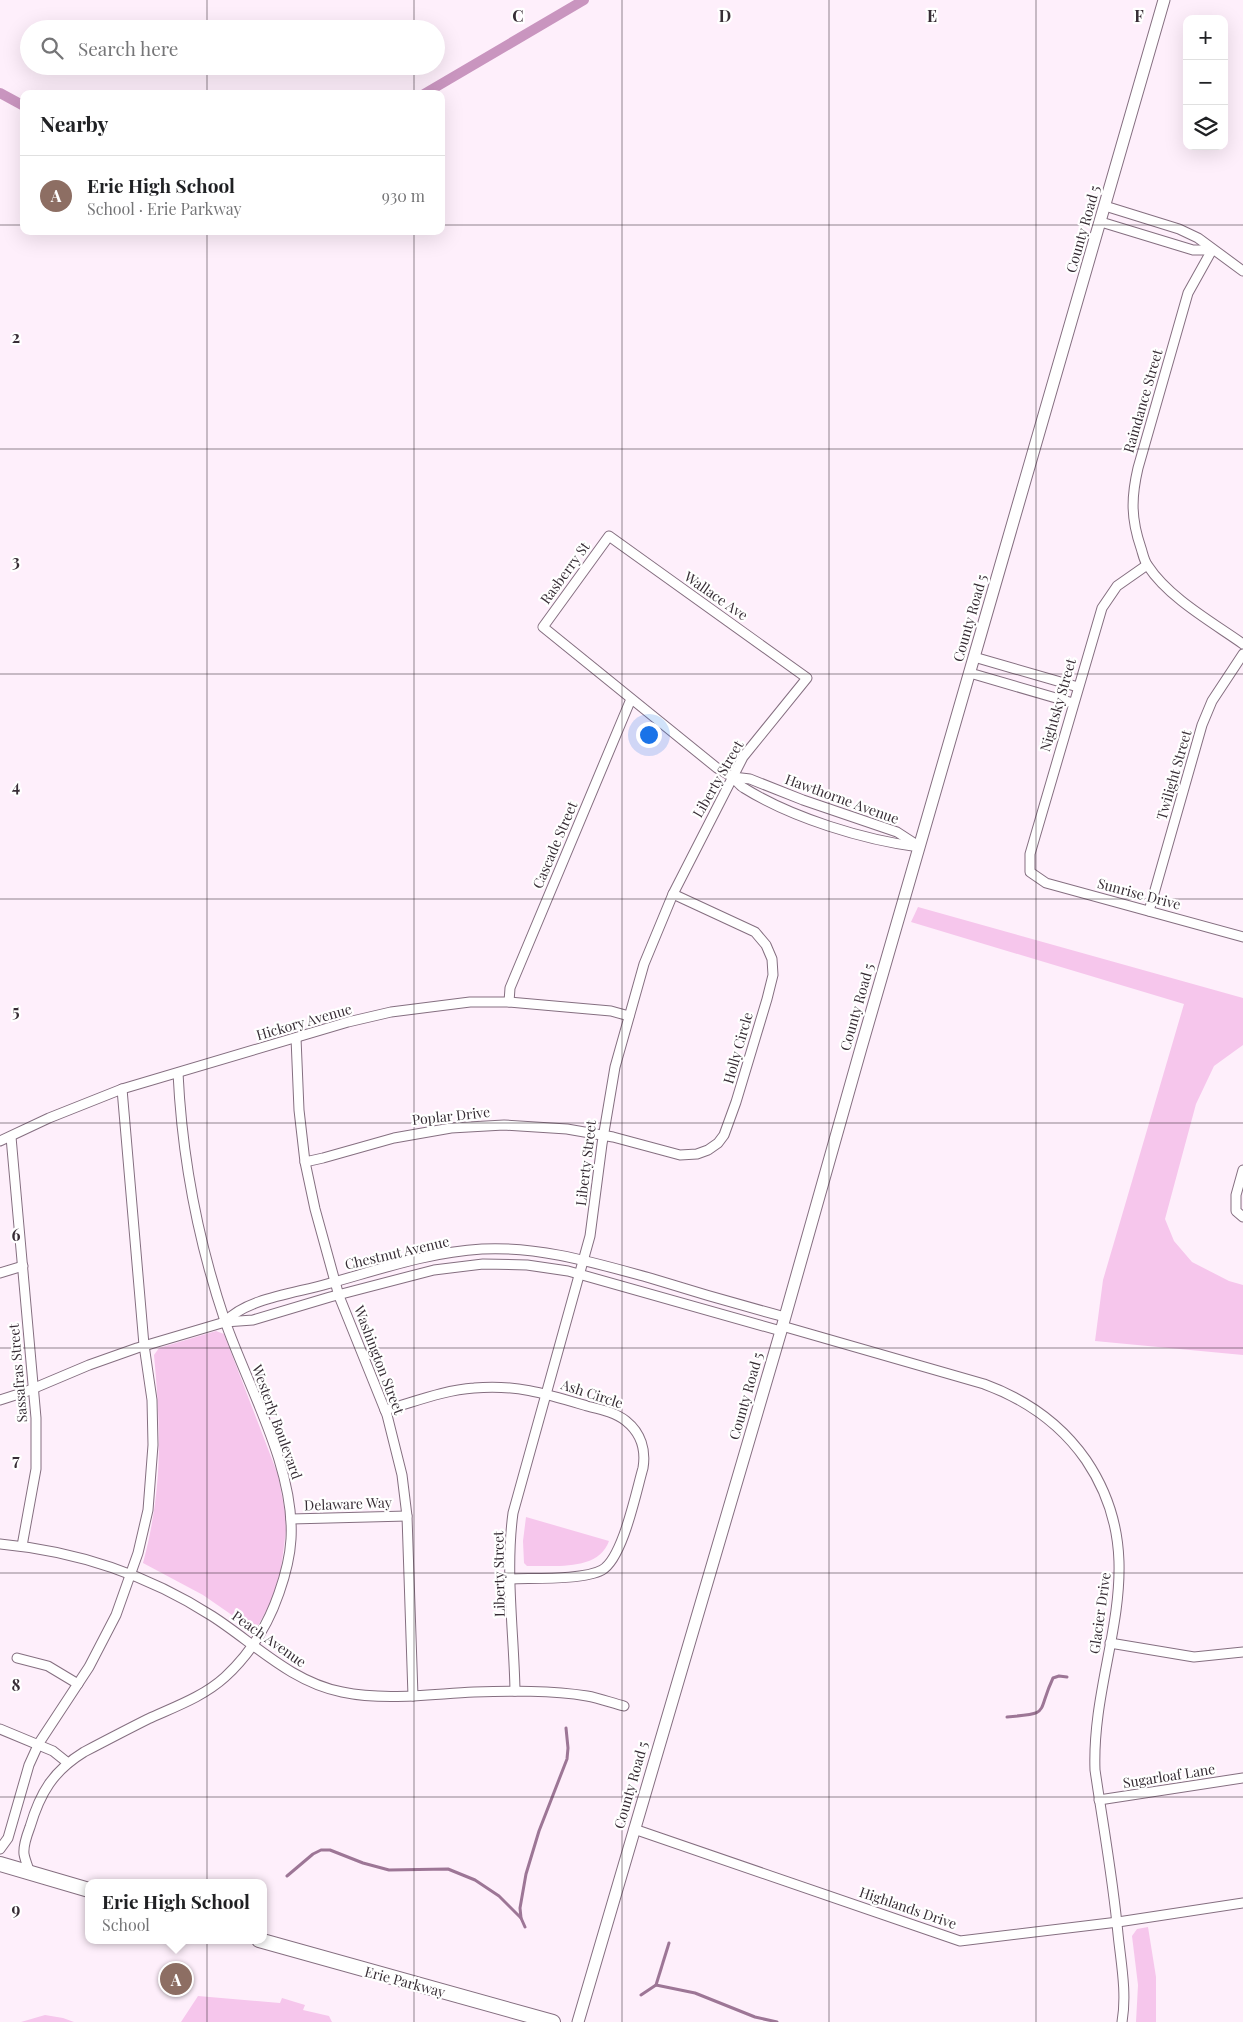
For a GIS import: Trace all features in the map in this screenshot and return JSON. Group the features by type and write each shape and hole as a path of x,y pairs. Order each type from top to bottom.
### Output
{"main road":[{"path":"0,1864 85,1889"},
{"name":"Erie Parkway","path":"267,1943 552,2022"}],"street":[{"name":"County Road 5","path":"578,2022 783,1325 1164,0"},
{"path":"1105,206 1179,229 1198,238 1243,271"},
{"path":"1101,222 1193,250 1212,250"},
{"name":"Raindance Street","path":"1147,565 1132,513 1133,490 1188,293 1212,250"},
{"name":"Rasberry St","path":"543,627 609,536"},
{"name":"Wallace Ave","path":"609,536 807,678"},
{"path":"1147,565 1170,592 1243,644"},
{"name":"Nightsky Street","path":"1030,872 1030,854 1102,608 1117,586 1147,565"},
{"name":"Hawthorne Avenue","path":"543,627 717,768 733,777 743,788 797,814 889,843 919,847"},
{"name":"Twilight Street","path":"1149,911 1202,725 1212,701 1243,654"},
{"path":"974,657 1078,687"},
{"path":"970,673 1073,703"},
{"name":"Liberty Street","path":"514,1691 510,1532 513,1513 590,1236 603,1135 615,1067 644,964 673,894 743,757 807,678"},
{"name":"Cascade Street","path":"509,1002 510,988 631,698"},
{"name":"Hawthorne Avenue","path":"733,777 750,779 803,800 898,832 919,847"},
{"name":"Sunrise Drive","path":"1030,872 1046,882 1243,937"},
{"name":"Holly Circle","path":"603,1135 680,1155 697,1154 708,1150 718,1143 724,1135 736,1102 767,999 773,974 772,959 766,945 754,932 673,894"},
{"name":"Hickory Avenue","path":"0,1141 49,1118 122,1089 348,1022 391,1012 470,1002 509,1002 602,1010 629,1016"},
{"name":"Washington Street","path":"296,1038 299,1110 305,1162 315,1209 339,1296 385,1410 399,1457 406,1516 413,1696"},
{"name":"Westerly Boulevard","path":"30,1873 24,1853 36,1806 51,1781 68,1762 204,1693 223,1679 247,1655 253,1646 275,1606 285,1574 291,1540 291,1519 284,1477 278,1456 226,1322 207,1261 192,1193 182,1126 178,1073"},
{"path":"0,1849 8,1838 29,1765 39,1743 94,1659 116,1615 138,1554 148,1510 152,1469 152,1400 144,1345 122,1089"},
{"name":"Poplar Drive","path":"305,1162 394,1138 451,1128 504,1125 567,1129 603,1135"},
{"name":"Sassafras Street","path":"11,1136 36,1418 34,1490 22,1546"},
{"path":"1243,1170 1236,1195 1236,1211 1243,1217"},
{"name":"Chestnut Avenue","path":"226,1322 232,1315 250,1306 420,1258 483,1249 536,1251 584,1260 783,1325"},
{"name":"Chestnut Avenue","path":"0,1400 144,1345 226,1322 253,1320 330,1297 434,1270 483,1264 527,1265 580,1274 783,1325"},
{"path":"0,1273 23,1266"},
{"name":"Glacier Drive","path":"783,1325 998,1389 1029,1405 1063,1432 1078,1449 1094,1473 1113,1518 1120,1556 1117,1604 1094,1747 1094,1770 1118,1922 1124,1994 1122,2022"},
{"name":"Ash Circle","path":"385,1410 449,1392 472,1388 526,1389 610,1412 625,1420 635,1430 645,1454 643,1468 619,1548 612,1561 602,1570 587,1575 511,1579"},
{"name":"Delaware Way","path":"291,1519 406,1516"},
{"name":"Peach Avenue","path":"0,1544 76,1556 131,1573 184,1599 213,1617 293,1674 341,1692 379,1696 413,1696 514,1691 587,1696 624,1706"},
{"path":"1110,1643 1194,1657 1243,1652"},
{"path":"17,1658 48,1666 78,1684"},
{"path":"0,1729 39,1743 53,1750 68,1762"},
{"name":"Sugarloaf Lane","path":"1099,1800 1243,1778"},
{"name":"Highlands Drive","path":"634,1829 960,1940 1118,1922 1243,1903"}],"shaded area":[{"path":"918,907 1243,998 1243,1045 1214,1066 1196,1104 1165,1219 1174,1241 1192,1262 1229,1281 1243,1285 1243,1355 1095,1341 1103,1280 1184,1004 911,922"},
{"path":"216,1331 224,1334 278,1475 285,1512 286,1530 281,1569 271,1602 255,1631 203,1595 143,1563 154,1510 159,1459 154,1355 159,1348"},
{"path":"526,1517 609,1541 603,1551 595,1558 585,1562 561,1566 527,1566 524,1563 523,1541"},
{"path":"1148,1927 1156,1977 1156,2022 1136,2022 1138,1985 1132,1936 1137,1929"},
{"path":"198,1996 280,2003 282,1998 305,2005 303,2010 329,2016 332,2022 181,2022"},
{"path":"45,2015 63,2018 74,2022 21,2022"}],"waterway":[{"path":"431,90 584,0"},
{"path":"0,93 20,104"},
{"path":"1007,1717 1037,1712 1043,1705 1053,1678 1059,1676 1067,1677"},
{"path":"525,1927 521,1918 520,1908 526,1874 539,1831 567,1759 566,1728"},
{"path":"287,1876 313,1854 321,1850 330,1850 363,1863 389,1870 448,1869 475,1880 499,1896 521,1918"},
{"path":"656,1985 669,1943"},
{"path":"641,1995 656,1985 695,1993 755,2017 777,2022"}],"place":[{"name":"Erie High School","path":"176,1979"}]}
